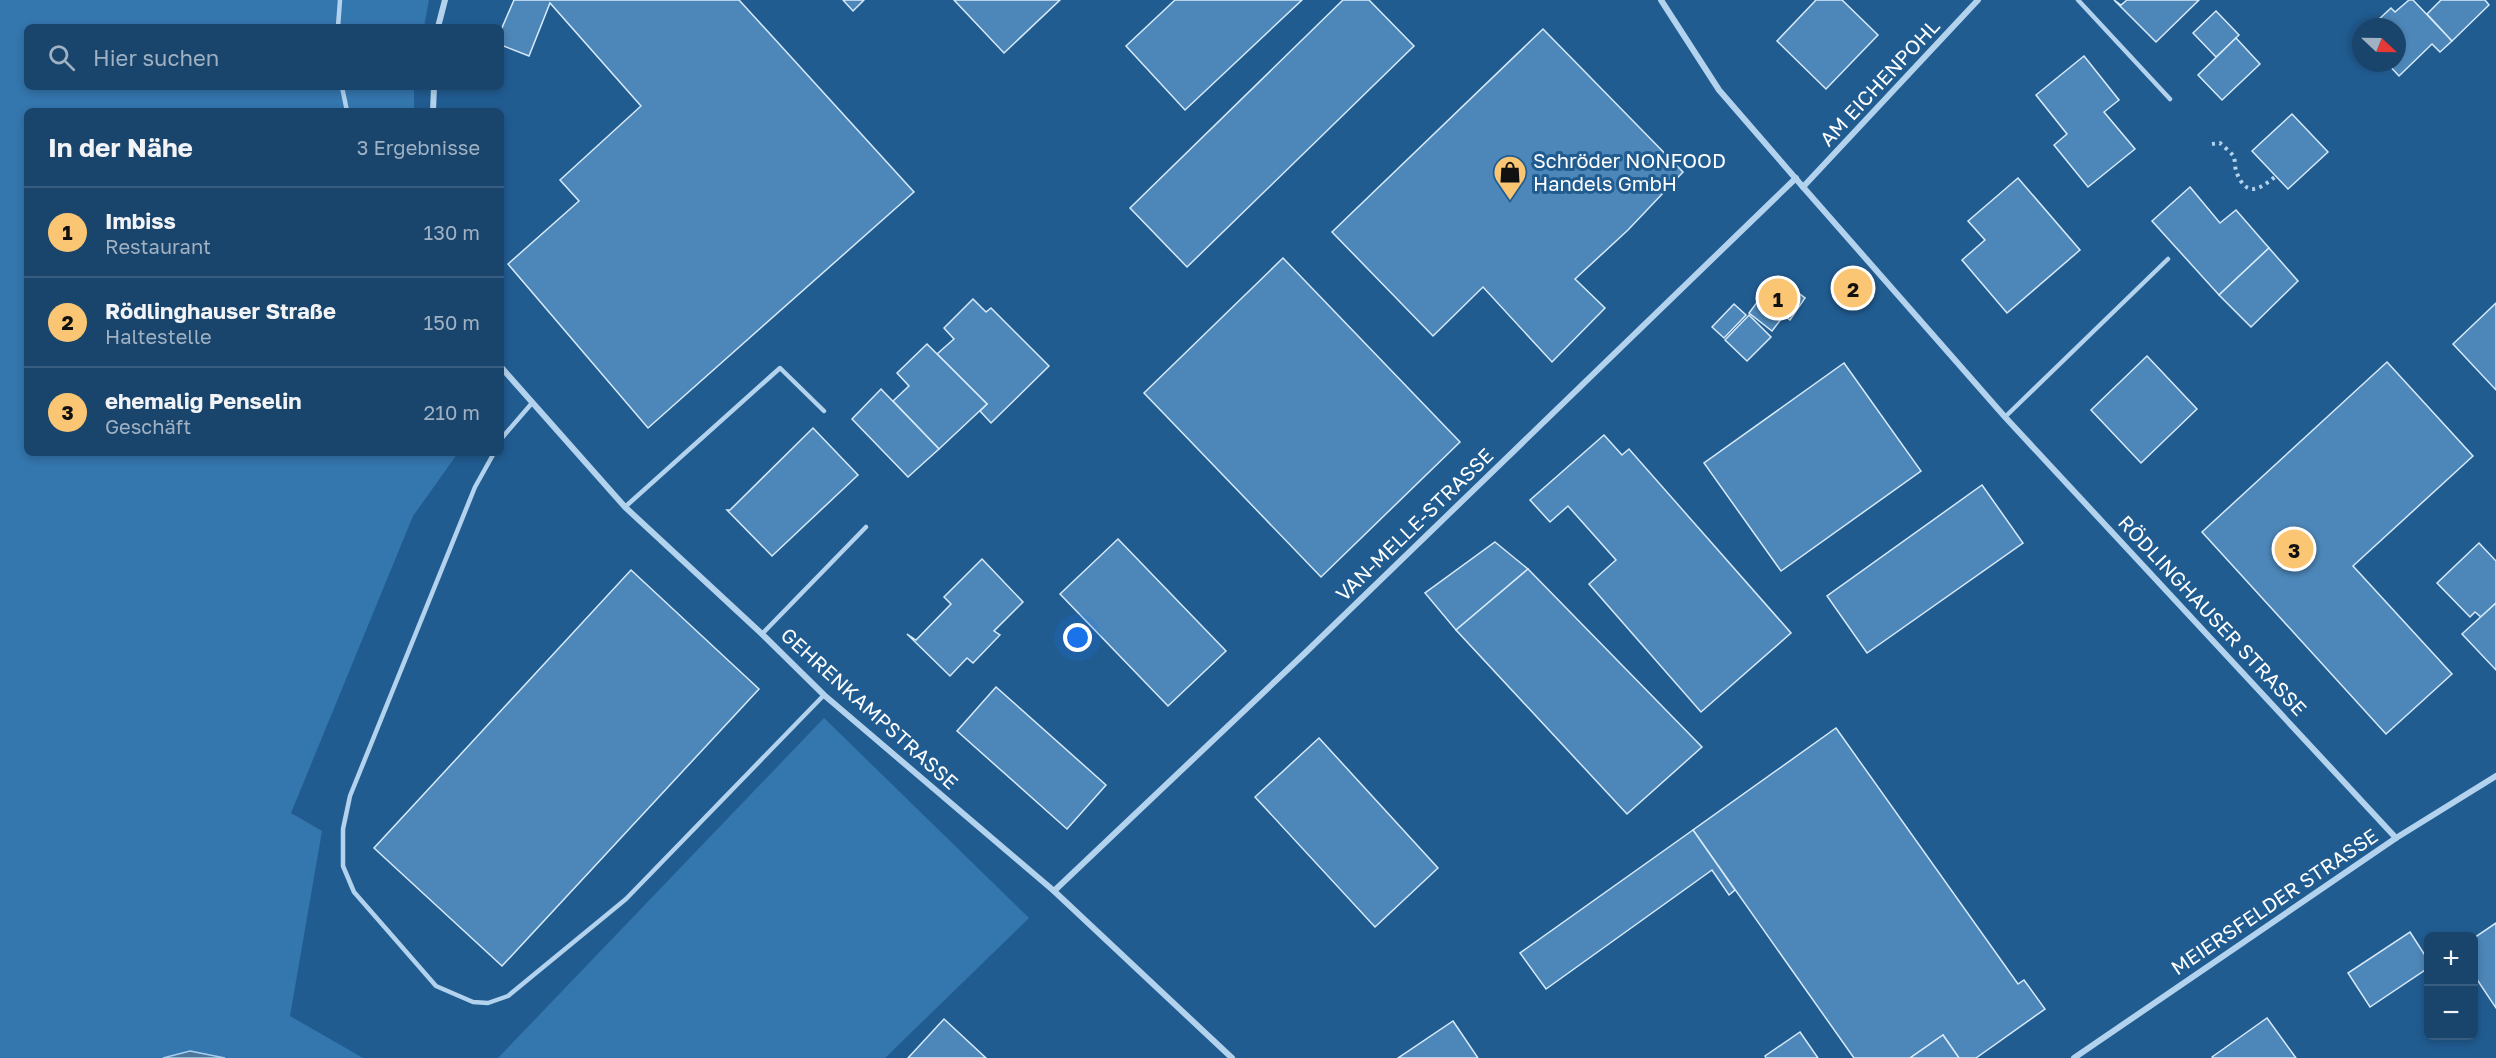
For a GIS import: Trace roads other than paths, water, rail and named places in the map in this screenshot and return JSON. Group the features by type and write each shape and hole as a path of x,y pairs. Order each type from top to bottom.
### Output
{"street":[{"path":"439,24 445,0"},
{"name":"RÖDLINGHAUSER STRASSE","path":"1661,0 1719,90 1803,187 2005,417 2396,838"},
{"name":"AM EICHENPOHL","path":"1803,187 1978,0"},
{"path":"433,108 434,90"},
{"name":"VAN-MELLE-STRASSE","path":"1054,891 1304,654 1796,178"},
{"name":"GEHRENKAMPSTRASSE","path":"504,370 625,507 824,694 1054,891 1232,1058"},
{"name":"MEIERSFELDER STRASSE","path":"2074,1058 2396,838 2496,776"}],"lane":[{"path":"338,24 340,0"},
{"path":"2078,0 2169,99"},
{"path":"343,90 346,108"},
{"path":"2005,417 2168,259"},
{"path":"625,507 780,368 824,411"},
{"path":"504,436 532,403"},
{"path":"492,456 475,487 354,785 343,829 344,866 354,892 436,986 455,997 473,1002 488,1003 508,996 626,899 824,694"},
{"path":"762,634 866,526"}],"place":[{"name":"Schröder NONFOOD Handels GmbH","path":"1510,201"},
{"name":"Rödlinghauser Straße","path":"1853,288"},
{"name":"Imbiss","path":"1778,298"},
{"name":"ehemalig Penselin","path":"2294,549"}]}
